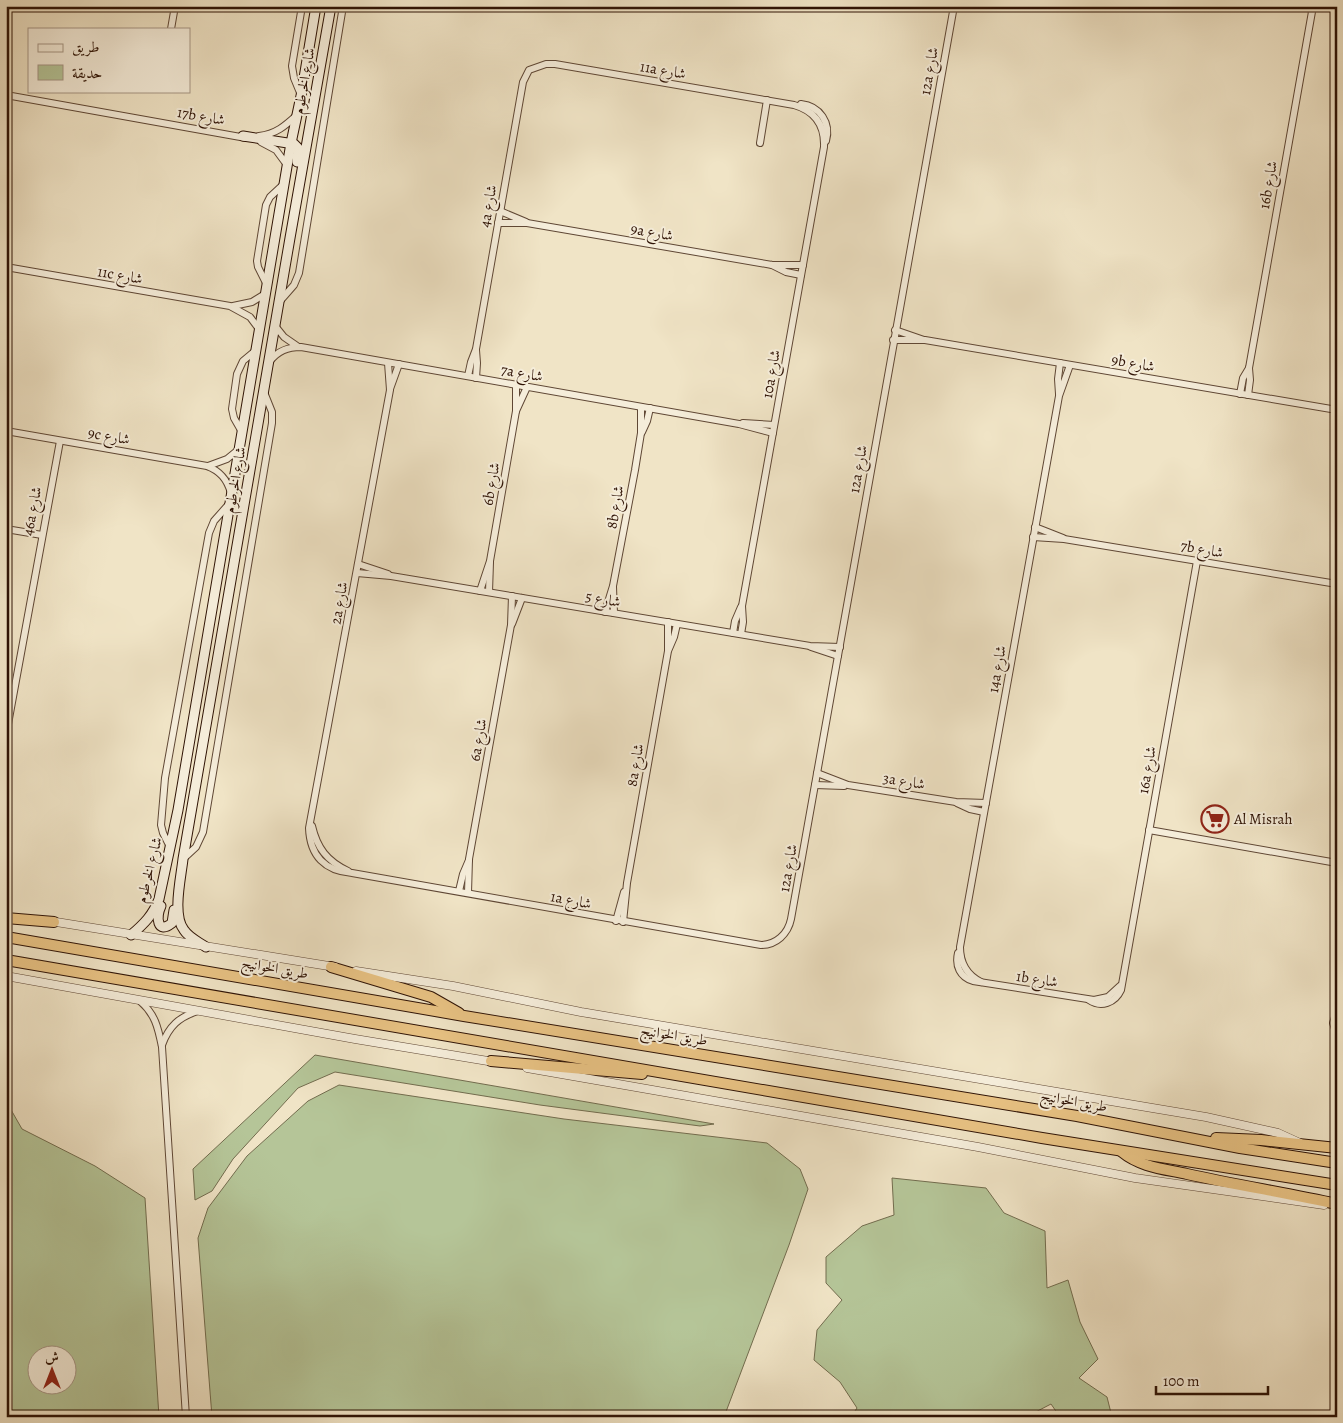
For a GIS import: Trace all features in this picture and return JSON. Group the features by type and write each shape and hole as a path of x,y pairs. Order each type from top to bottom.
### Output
{"highway":[{"path":"6,918 54,922"},
{"name":"طريق الخوانيج","path":"6,937 464,1016 1077,1116 1186,1138 1337,1164"},
{"path":"6,960 684,1077 1337,1185"},
{"path":"331,967 430,998 464,1016"},
{"path":"491,1061 684,1077"},
{"path":"1186,1138 1236,1139 1337,1148"},
{"path":"1119,1150 1130,1158 1148,1165 1217,1181 1337,1204"}],"main road":[{"name":"شارع الخرطوم","path":"131,935 148,920 154,911 162,886 184,779 255,350 316,6"},
{"name":"شارع الخرطوم","path":"206,947 188,935 180,924 178,902 183,859 332,6"},
{"path":"243,136 291,143 297,146 299,151 288,224 290,238"},
{"path":"216,580 219,596 218,612 226,618"},
{"path":"162,886 163,899 157,919 164,926 170,925 174,920 175,900 180,891"}],"street":[{"path":"171,28 175,6"},
{"path":"301,96 292,66 302,6"},
{"path":"280,301 294,285 299,273 343,6"},
{"name":"12a شارع","path":"783,935 791,919 954,6"},
{"path":"1299,6 1312,8"},
{"name":"16b شارع","path":"1240,394 1243,378 1248,368 1312,8"},
{"name":"11a شارع","path":"529,70 546,64 555,64 768,100 794,105 810,112 822,121"},
{"name":"4a شارع","path":"468,376 470,362 476,349 523,82 529,70"},
{"name":"17b شارع","path":"6,95 243,136 261,136 275,132 287,125 298,114"},
{"path":"760,143 768,100"},
{"name":"10a شارع","path":"741,634 743,622 742,606 824,147 822,121"},
{"name":"17b شارع","path":"243,136 271,146 280,154 287,166"},
{"path":"266,289 258,262 266,205 270,197 284,184"},
{"name":"9a شارع","path":"500,211 527,223"},
{"name":"9a شارع","path":"498,223 527,223 772,265 803,265"},
{"name":"9a شارع","path":"772,265 786,272 801,275"},
{"name":"11c شارع","path":"6,268 230,306 252,302 266,289"},
{"name":"11c شارع","path":"230,306 250,317 259,328"},
{"name":"7a شارع","path":"276,327 289,341 301,347"},
{"name":"9b شارع","path":"895,330 925,340 1337,410"},
{"name":"9b شارع","path":"893,340 925,340"},
{"name":"7a شارع","path":"270,361 286,348 301,347 642,406 739,424 773,433"},
{"name":"4a شارع","path":"476,349 478,363 476,378"},
{"path":"242,432 232,414 236,381 243,361 255,350"},
{"name":"2a شارع","path":"388,363 390,390"},
{"name":"14a شارع","path":"1059,396 1058,379 1060,363"},
{"name":"2a شارع","path":"323,858 311,843 309,828 390,390 399,364"},
{"name":"14a شارع","path":"964,972 958,968 956,959 960,947 1059,396 1070,365"},
{"name":"16b شارع","path":"1248,368 1250,380 1248,395"},
{"name":"6b شارع","path":"489,592 490,561 516,411 516,385"},
{"name":"6b شارع","path":"516,411 526,386"},
{"path":"183,859 199,844 205,822 272,423 272,412 264,392"},
{"name":"8b شارع","path":"605,612 613,586 641,433 642,406"},
{"name":"8b شارع","path":"641,433 647,421 650,408"},
{"name":"7a شارع","path":"739,424 757,423 774,425"},
{"name":"9c شارع","path":"6,431 206,466 220,473 225,479 230,498"},
{"name":"46a شارع","path":"6,735 60,441"},
{"name":"9c شارع","path":"206,466 228,460 239,450"},
{"path":"170,847 161,825 165,778 209,533 214,521 230,498"},
{"path":"6,528 42,535"},
{"name":"7b شارع","path":"1035,528 1064,539"},
{"name":"7b شارع","path":"1033,537 1064,539 1337,584"},
{"name":"6b شارع","path":"480,590 490,561"},
{"name":"16a شارع","path":"1110,999 1119,994 1122,983 1197,561"},
{"name":"شارع 5","path":"358,564 391,576"},
{"name":"شارع 5","path":"357,573 391,576 480,590 810,646 840,647"},
{"name":"8b شارع","path":"613,586 614,613"},
{"name":"6a شارع","path":"459,891 469,859 511,625 512,596"},
{"name":"6a شارع","path":"511,625 522,598"},
{"name":"10a شارع","path":"733,633 735,621 742,606"},
{"name":"8a شارع","path":"620,921 668,651 668,622"},
{"name":"8a شارع","path":"668,651 677,624"},
{"name":"شارع 5","path":"810,646 838,656"},
{"name":"3a شارع","path":"817,774 848,785"},
{"name":"3a شارع","path":"815,785 848,785 956,802 986,803"},
{"name":"3a شارع","path":"956,802 970,809 984,812"},
{"path":"1149,830 1337,864"},
{"name":"1a شارع","path":"323,858 334,870 340,872 459,891 761,945 773,943 783,935"},
{"name":"6a شارع","path":"468,893 469,859"},
{"path":"6,914 453,986 581,1012 678,1029 1161,1109 1278,1133 1302,1144"},
{"name":"1b شارع","path":"964,972 982,982 1089,1000 1110,999"},
{"path":"6,976 355,1039 491,1061 978,1147 1135,1178 1319,1205 1337,1204"},
{"path":"137,999 149,1009 155,1018 162,1047 186,1417"},
{"path":"162,1047 173,1024 186,1015 200,1010"},
{"path":"1337,1011 1337,1021"},
{"path":"1337,1011 1333,1023 1337,1035"}],"green space":[{"path":"315,1055 714,1124 700,1126 540,1105 335,1072 298,1088 233,1159 212,1191 195,1200 193,1169"},
{"path":"339,1085 564,1119 767,1143 800,1169 808,1189 789,1245 724,1417 212,1417 198,1238 208,1208 247,1156 308,1101"},
{"path":"6,1101 22,1129 95,1166 145,1198 159,1417 6,1417"},
{"path":"892,1178 986,1188 1004,1213 1045,1231 1047,1288 1068,1280 1080,1322 1098,1359 1079,1378 1107,1397 1112,1417 1060,1417 1051,1404 1026,1417 851,1417 857,1408 840,1382 814,1360 817,1330 842,1300 826,1283 826,1257 862,1226 894,1215"}],"place":[{"name":"Al Misrah","path":"1215,819"}]}
